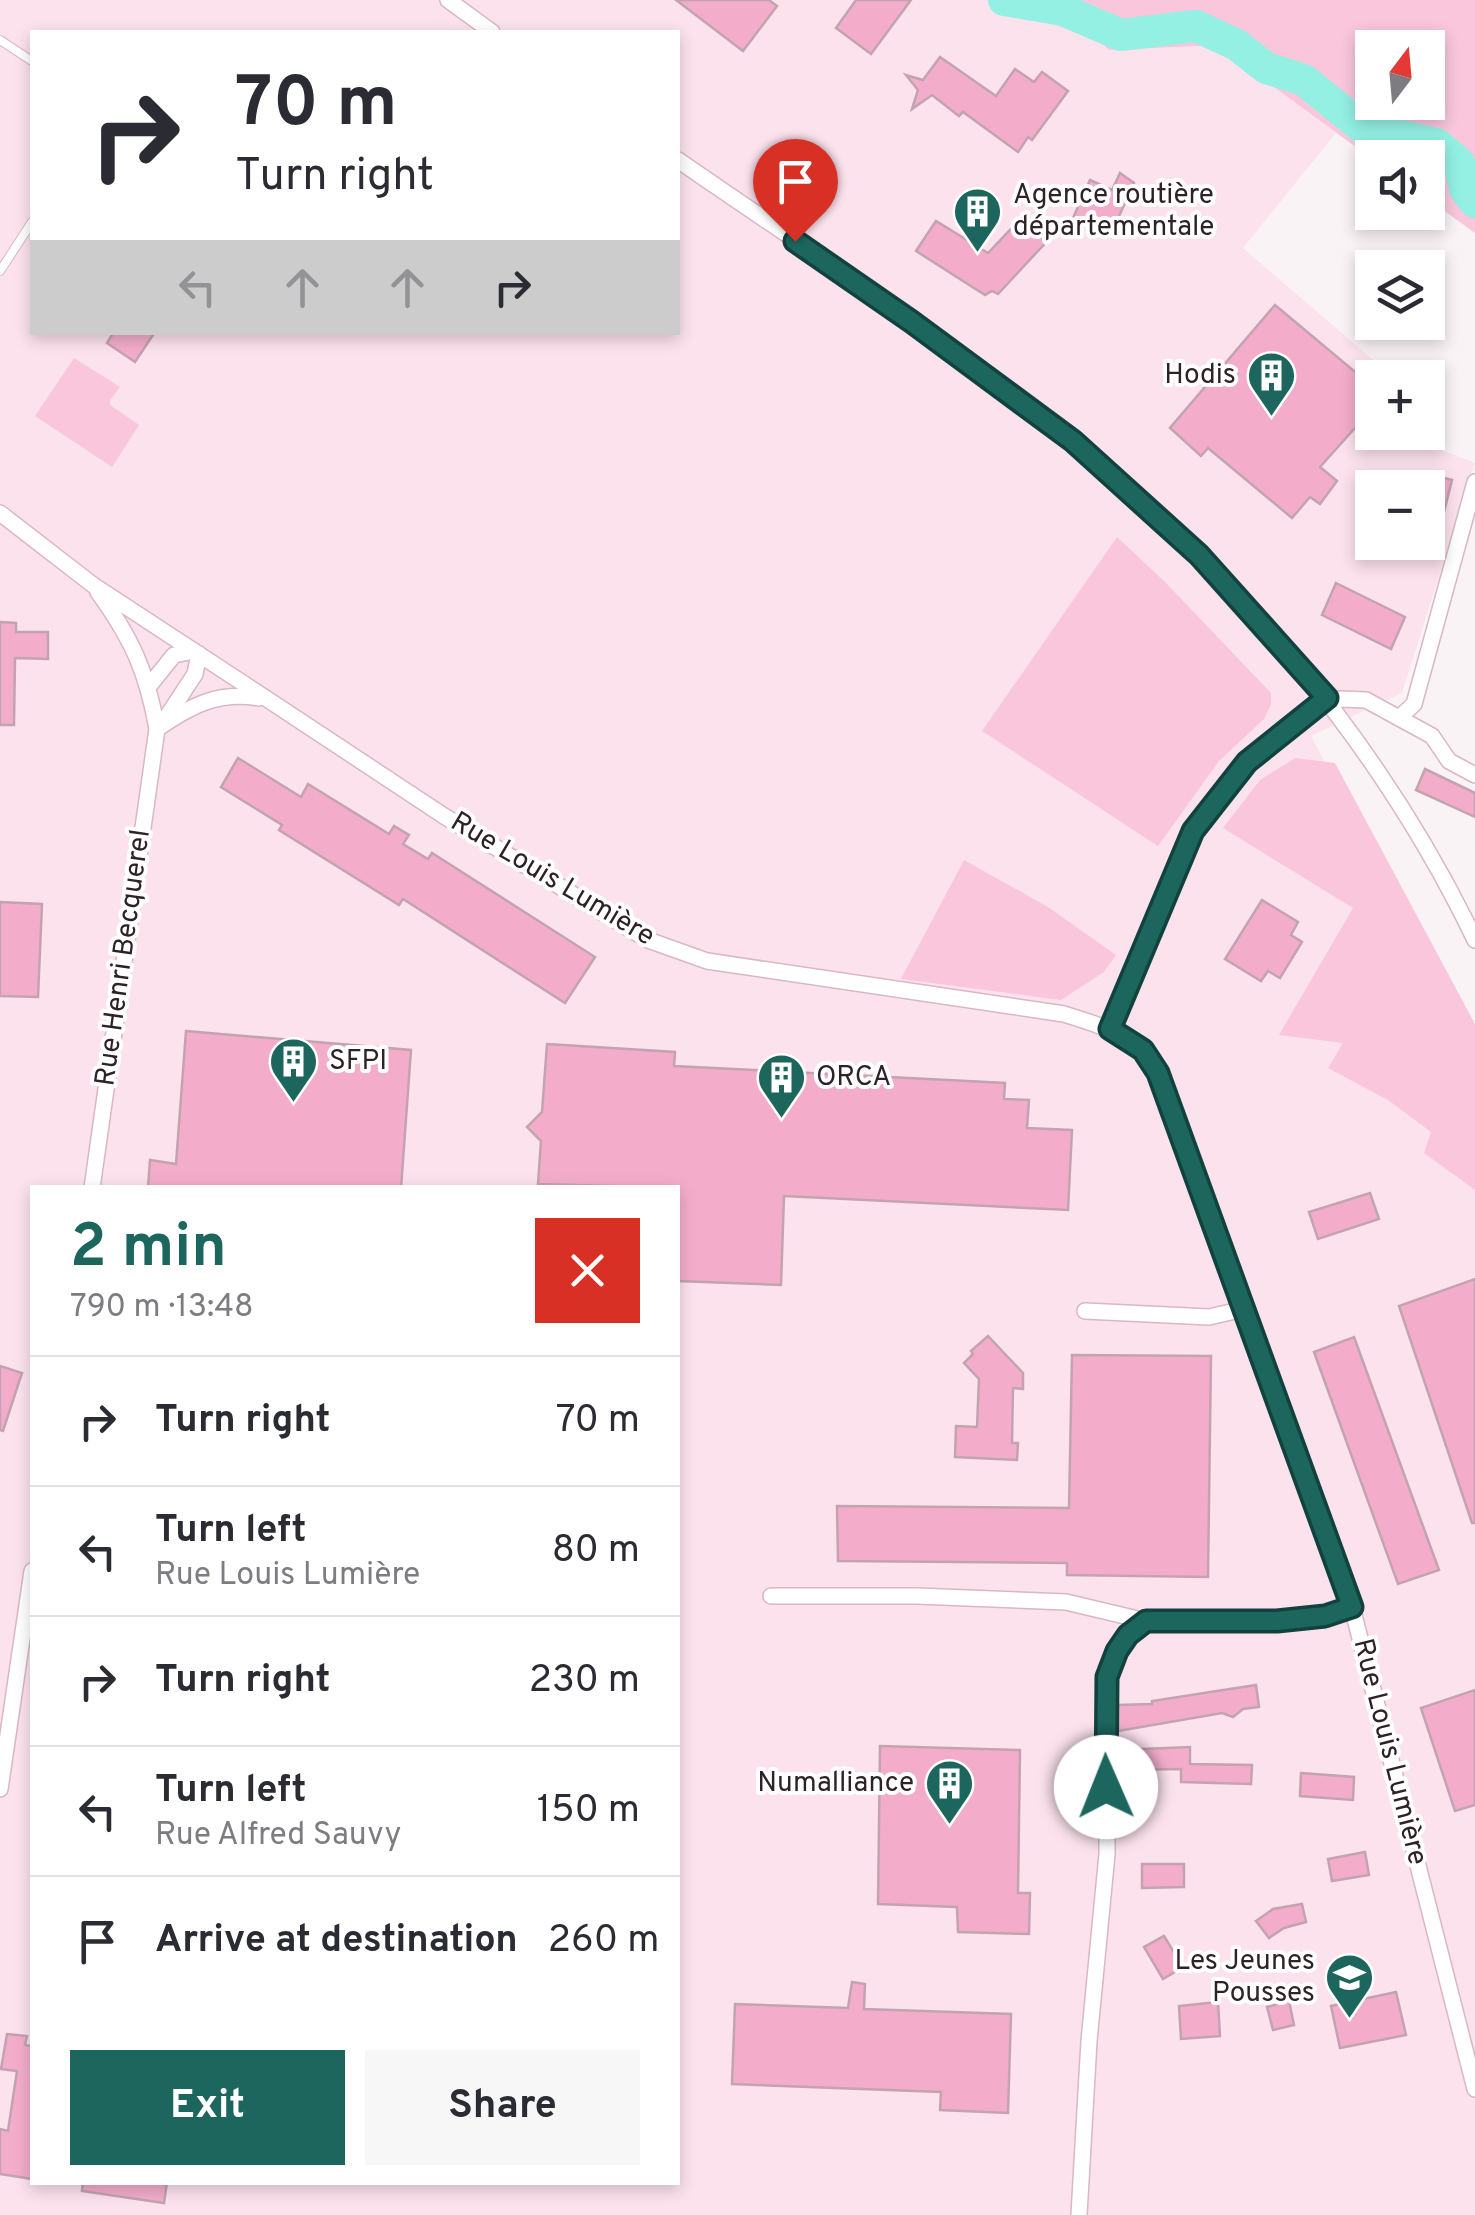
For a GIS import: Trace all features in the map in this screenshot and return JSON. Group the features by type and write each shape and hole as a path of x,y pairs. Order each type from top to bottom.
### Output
{"street":[{"path":"448,0 489,30"},
{"path":"680,161 912,322 1073,441 1199,555 1329,701 1420,839 1475,940"},
{"path":"1400,718 1414,704 1475,482"},
{"name":"Rue Louis Lumière","path":"0,514 93,584 444,816 648,940 706,961 1064,1014 1110,1029 1143,1050 1158,1073 1352,1607 1475,2089"},
{"name":"Rue Henri Becquerel","path":"92,1185 157,729 149,686 126,632 93,584"},
{"path":"149,686 174,655 197,653"},
{"name":"Rue Henri Becquerel","path":"157,729 195,674 197,653"},
{"path":"157,729 190,706 211,698 267,699"},
{"path":"1110,1029 1193,831 1247,762 1329,701 1366,700 1432,736 1449,761 1475,774"},
{"path":"1085,1311 1209,1317 1244,1309"},
{"path":"0,1788 30,1585"},
{"path":"771,1596 1066,1602 1146,1621 1277,1621 1325,1616 1352,1607"},
{"path":"1079,2215 1107,1854 1107,1677 1128,1635 1146,1621"}],"lane":[{"path":"0,40 30,60"},
{"path":"0,271 30,225"}],"shaded area":[{"path":"0,0 993,0 1005,14 1063,11 1109,50 1223,45 1336,133 1243,248 1373,360 1355,360 1355,450 1442,450 1475,463 1445,558 1445,470 1355,470 1355,560 1444,560 1402,693 1311,736 1475,1044 1475,2215 0,2215"},
{"path":"993,0 1475,0 1475,233 1445,211 1445,140 1355,140 1355,146 1223,45 1109,50 1063,11 1005,14"},
{"path":"74,358 120,387 110,405 139,425 112,467 35,416"},
{"path":"1117,537 1271,693 1264,719 1219,761 1158,846 982,731"},
{"path":"1295,758 1335,763 1475,1024 1475,1190 1424,1153 1431,1132 1388,1100 1328,1068 1343,1043 1279,1035 1353,908 1223,828 1260,780"},
{"path":"964,860 1048,907 1116,955 1104,972 1061,1000 901,979"}],"building":[{"path":"676,0 769,0 777,6 743,51"},
{"path":"856,0 911,0 871,54 836,28"},
{"path":"940,57 996,96 1015,69 1034,82 1042,72 1068,91 1032,140 1028,137 1018,152 932,95 912,109 918,90 906,75 923,80"},
{"path":"1120,173 1134,183 1111,234 1073,218 1090,180 1112,190"},
{"name":"Agence routière départementale","path":"1025,214 1051,237 998,294 992,291 985,295 916,251 936,221 988,253"},
{"name":"Hodis","path":"1275,305 1355,372 1355,428 1320,467 1337,481 1320,504 1310,497 1292,518 1208,448 1201,456 1170,428"},
{"path":"112,335 153,335 135,362 107,343"},
{"path":"1445,478 1452,480 1445,508"},
{"path":"1336,583 1405,617 1391,649 1322,615"},
{"path":"0,622 16,623 16,632 48,632 48,659 15,658 14,725 0,725"},
{"path":"238,758 301,797 308,784 389,834 394,826 409,835 403,844 428,859 432,853 595,957 565,1003 403,899 399,905 279,830 282,825 221,787"},
{"path":"1425,769 1475,793 1475,817 1416,790"},
{"path":"1262,900 1298,922 1291,935 1302,942 1280,978 1268,971 1261,981 1225,959"},
{"path":"0,902 42,904 38,997 0,996"},
{"name":"SFPI","path":"186,1031 411,1050 401,1185 148,1185 150,1160 176,1164"},
{"name":"ORCA","path":"547,1044 675,1052 674,1066 1005,1083 1004,1099 1029,1100 1027,1128 1072,1130 1068,1210 784,1196 781,1285 680,1281 680,1185 538,1184 541,1141 527,1127 542,1112"},
{"path":"1370,1193 1379,1219 1318,1239 1309,1212"},
{"path":"1475,1279 1475,1523 1472,1523 1399,1306"},
{"path":"988,1336 1023,1373 1023,1389 1013,1388 1012,1443 1018,1443 1017,1460 955,1457 956,1426 977,1427 979,1379 964,1363"},
{"path":"1354,1337 1439,1570 1398,1584 1314,1352"},
{"path":"1072,1355 1211,1356 1208,1577 1067,1575 1067,1563 838,1561 837,1506 1069,1508"},
{"path":"0,1366 22,1373 3,1431 0,1430"},
{"path":"1256,1685 1259,1707 1243,1709 1233,1717 1222,1713 1118,1731 1118,1705 1152,1704"},
{"path":"1475,1690 1475,1805 1455,1811 1421,1708"},
{"name":"Numalliance","path":"880,1746 1020,1750 1018,1893 1030,1893 1029,1934 958,1932 957,1907 878,1904"},
{"path":"1190,1747 1190,1764 1252,1765 1251,1784 1181,1782 1181,1769 1118,1770 1118,1750"},
{"path":"1301,1773 1354,1777 1353,1800 1300,1796"},
{"path":"1365,1852 1369,1875 1332,1881 1328,1859"},
{"path":"1142,1864 1184,1864 1184,1887 1142,1888"},
{"path":"1302,1904 1306,1922 1284,1928 1269,1938 1256,1921 1273,1909"},
{"path":"1164,1936 1183,1967 1163,1979 1144,1947"},
{"path":"852,1982 865,1984 864,2009 1011,2014 1008,2113 940,2110 941,2092 732,2084 735,2004 848,2008"},
{"name":"Les Jeunes Pousses","path":"1396,1992 1406,2035 1340,2048 1331,2006"},
{"path":"1289,2001 1294,2025 1273,2030 1267,2007"},
{"path":"1218,2002 1220,2036 1181,2039 1179,2006"},
{"path":"7,2034 27,2036 30,2179 0,2174 0,2129 8,2131 17,2071 1,2069"},
{"path":"83,2185 167,2185 164,2203 82,2191"}],"waterway":[{"path":"1004,0 1063,10 1121,35 1196,26 1237,45 1266,68 1304,80 1362,127 1437,144 1459,163 1465,189 1475,202"}],"place":[{"name":"Agence routière départementale","path":"978,254"},
{"name":"Hodis","path":"1271,418"},
{"name":"SFPI","path":"294,1104"},
{"name":"ORCA","path":"781,1120"},
{"name":"Numalliance","path":"949,1826"},
{"name":"Les Jeunes Pousses","path":"1350,2020"}],"route":[{"path":"795,241 1073,441 1199,555 1327,698 1247,762 1193,831 1110,1029 1143,1050 1158,1073 1352,1607 1325,1616 1277,1621 1146,1621 1128,1635 1107,1677 1106,1787"}]}
